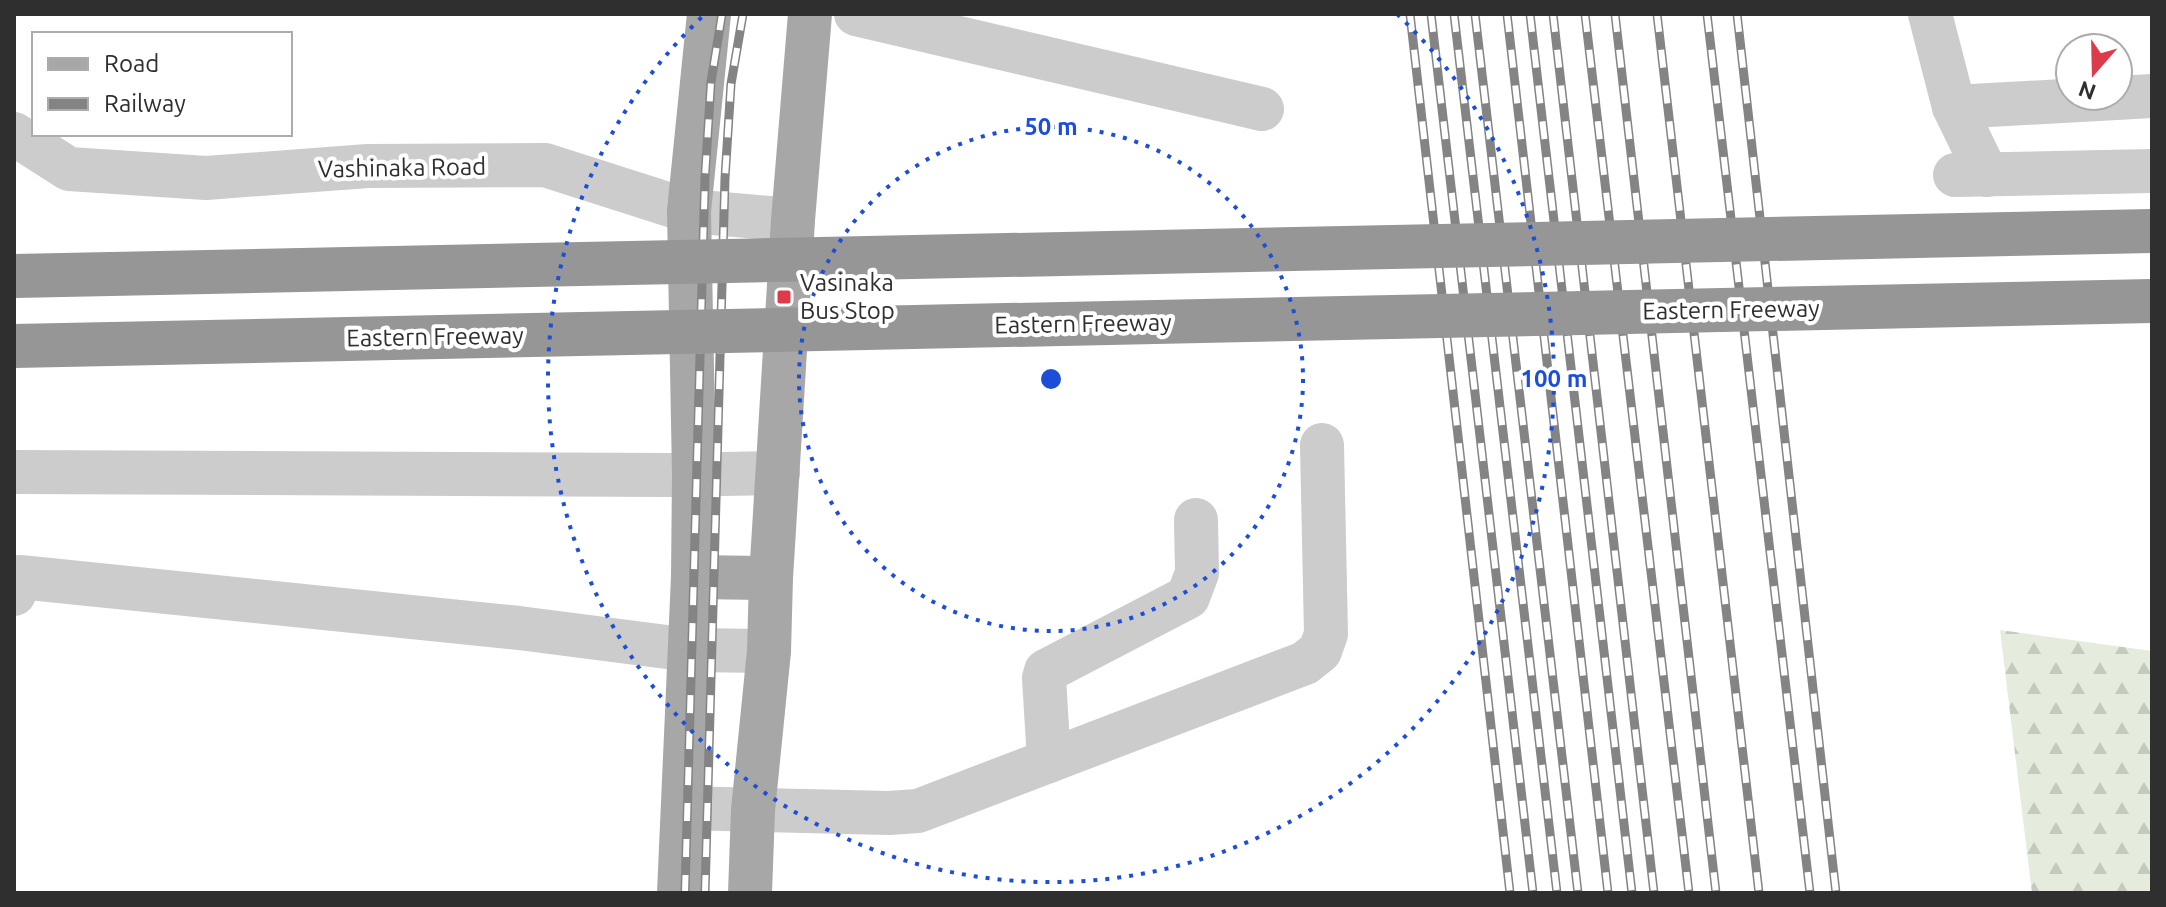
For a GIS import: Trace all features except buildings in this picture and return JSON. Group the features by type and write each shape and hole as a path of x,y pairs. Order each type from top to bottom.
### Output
{"highway":[{"path":"14,276 2152,231"},
{"name":"Eastern Freeway","path":"14,346 2152,301"}],"main road":[{"path":"679,893 693,577 689,211 709,14"},
{"path":"750,893 753,810 769,651 793,220 810,14"},
{"path":"693,577 771,578"}],"street":[{"path":"856,14 1262,109"},
{"path":"1930,14 1971,175 2152,171"},
{"path":"1954,107 2152,96"},
{"name":"Vashinaka Road","path":"14,134 69,169 206,178 368,166 545,165 689,211 793,220"},
{"path":"683,808 918,811 1305,663 1320,651 1326,634 1322,445"},
{"path":"14,472 778,473"},
{"path":"1049,761 1046,671 1188,597 1197,573 1196,520"},
{"path":"14,594 20,577 519,628 690,650 769,651"}],"green space":[{"path":"2000,630 2152,651 2152,893 2032,893"}],"railway":[{"path":"685,893 705,177 711,82 722,14"},
{"path":"705,893 725,178 731,84 743,14"},
{"path":"1410,14 1510,893"},
{"path":"1431,14 1533,893"},
{"path":"1454,14 1557,893"},
{"path":"1475,14 1578,893"},
{"path":"1507,14 1608,893"},
{"path":"1530,14 1632,893"},
{"path":"1553,14 1654,893"},
{"path":"1585,14 1689,893"},
{"path":"1615,14 1716,893"},
{"path":"1657,14 1759,893"},
{"path":"1707,14 1810,893"},
{"path":"1737,14 1836,893"}],"place":[{"name":"Vasinaka Bus Stop","path":"784,297"}]}
